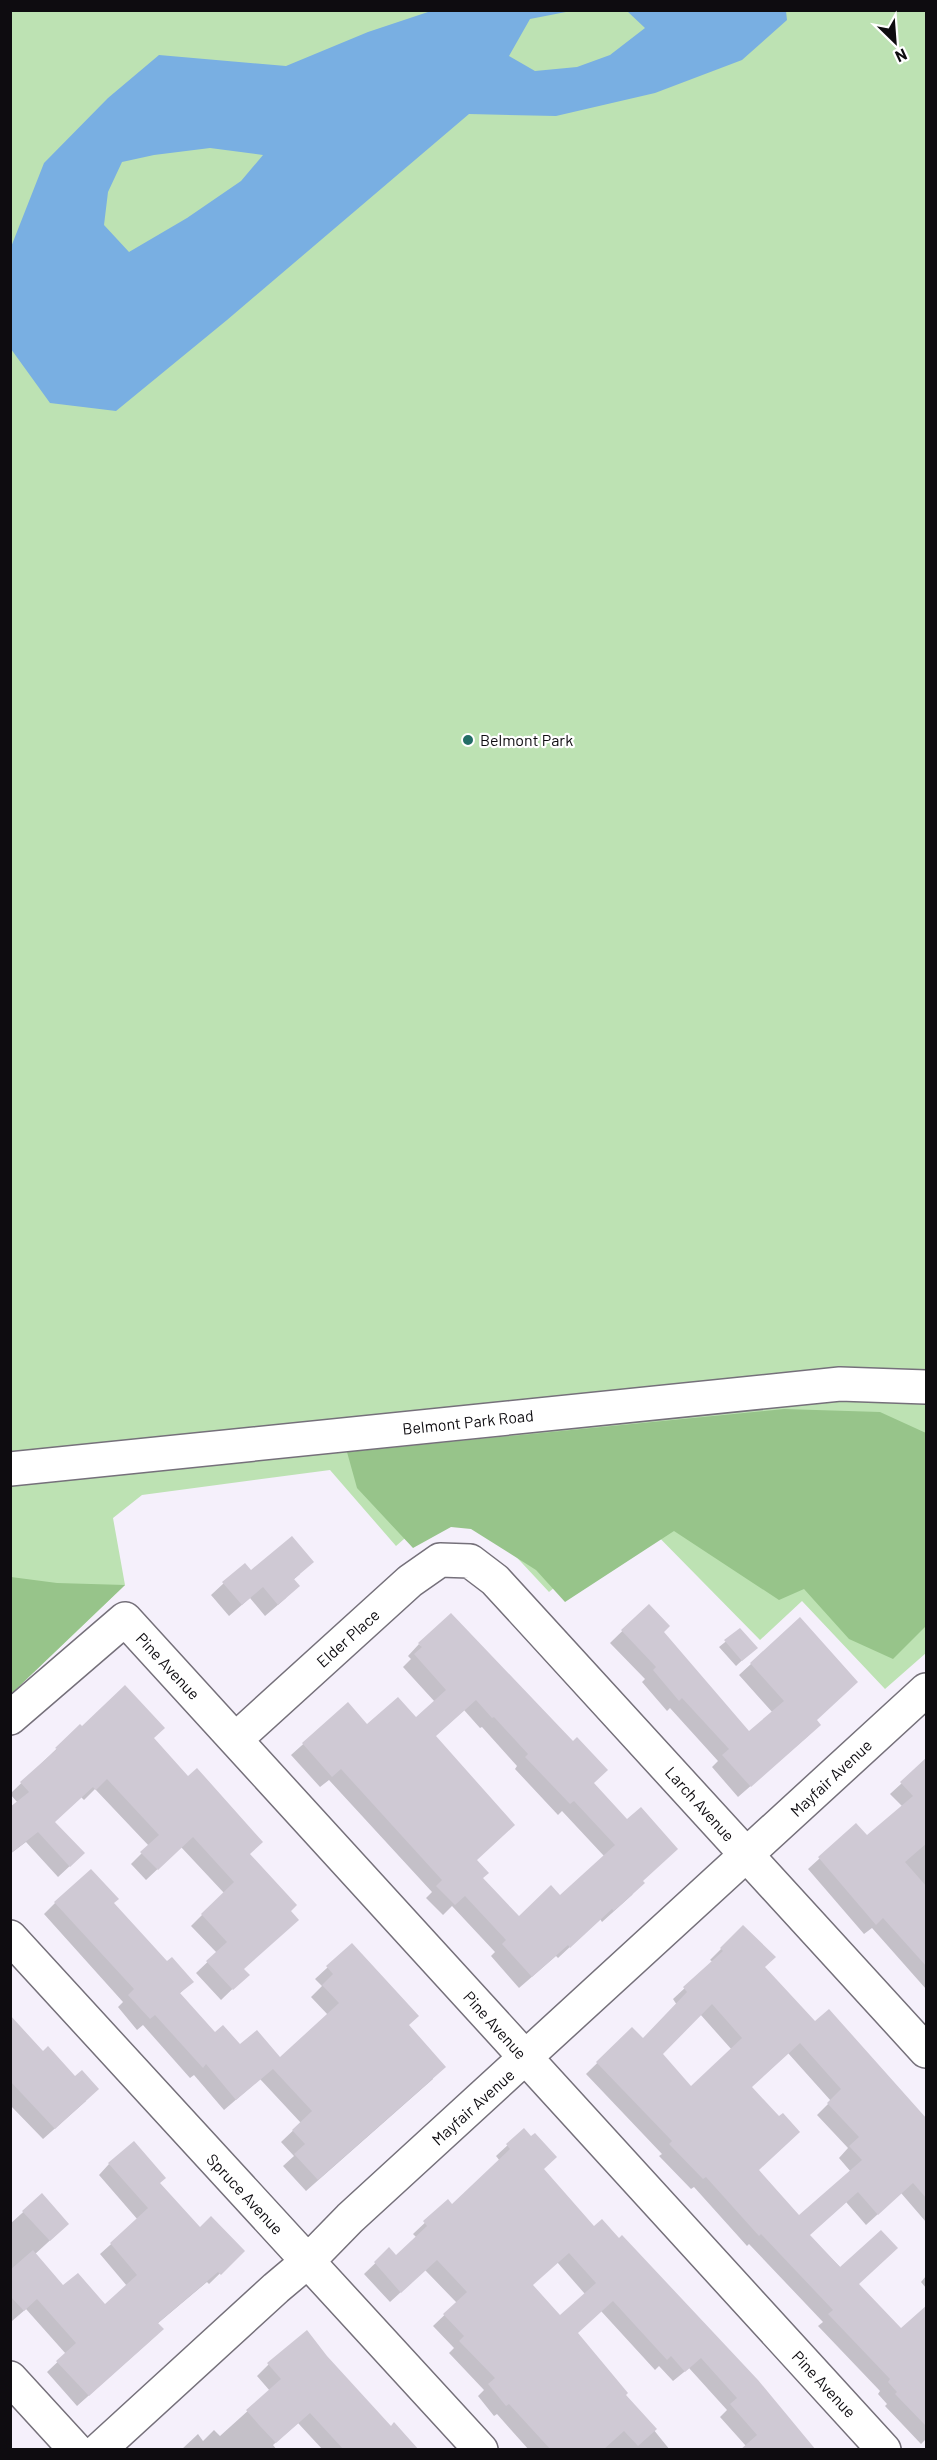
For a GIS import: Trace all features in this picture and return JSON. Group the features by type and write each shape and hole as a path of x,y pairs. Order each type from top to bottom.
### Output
{"street":[{"name":"Belmont Park Road","path":"10,1469 840,1384 927,1388"},
{"name":"Elder Place","path":"236,1739 410,1581 440,1560 470,1561"},
{"name":"Larch Avenue","path":"470,1561 495,1580 927,2051"},
{"name":"Pine Avenue","path":"10,1718 125,1619 884,2450"},
{"name":"Mayfair Avenue","path":"99,2450 308,2261 351,2218 927,1690"},
{"name":"Spruce Avenue","path":"10,1937 481,2450"},
{"path":"10,2378 76,2450"}],"green space":[{"name":"Belmont Park","path":"10,11 926,11 926,1653 885,1689 802,1601 760,1640 639,1517 549,1592 457,1493 396,1546 330,1470 142,1495 113,1518 125,1585 11,1694"},
{"path":"784,1409 880,1412 926,1433 926,1626 893,1659 849,1639 804,1589 779,1600 674,1531 565,1602 536,1570 471,1529 451,1527 413,1548 357,1488 347,1452"},
{"path":"11,1577 57,1583 125,1585 11,1694"}],"water":[{"path":"431,11 571,11 530,19 509,56 535,71 577,67 610,55 645,28 627,11 786,11 787,20 742,60 655,93 556,116 469,114 227,320 116,411 50,403 11,349 11,247 44,163 108,98 159,55 286,66 368,32","holes":["210,148 263,155 241,181 187,218 129,252 104,225 108,192 122,162 154,155"]}],"building":[{"path":"292,1536 314,1562 294,1579 300,1586 278,1605 263,1587 242,1605 222,1582 245,1563 251,1570"},
{"path":"649,1604 670,1626 664,1632 749,1731 784,1701 750,1663 800,1617 858,1682 817,1720 821,1725 751,1787 722,1755 729,1749 682,1698 679,1701 653,1670 656,1667 621,1630"},
{"path":"451,1613 573,1741 577,1737 608,1770 594,1783 627,1819 641,1807 678,1849 614,1911 612,1909 570,1948 568,1945 532,1977 502,1944 506,1940 465,1896 455,1905 436,1886 442,1880 341,1769 332,1777 302,1743 348,1702 367,1724 398,1697 416,1717 446,1690 414,1654 422,1647 418,1643","holes":["476,1700 492,1718 494,1717 528,1754 525,1757 570,1804 574,1801 615,1845 560,1895 551,1885 519,1916 483,1878 489,1873 477,1860 515,1825 436,1736"]},
{"path":"740,1628 758,1648 742,1661 724,1640"},
{"path":"125,1685 165,1728 154,1738 188,1776 197,1768 263,1842 250,1854 297,1905 291,1911 299,1920 244,1969 250,1975 233,1990 206,1961 227,1942 201,1914 234,1882 193,1837 158,1870 140,1852 159,1835 107,1779 96,1790 93,1787 55,1822 85,1853 70,1867 38,1832 10,1854 10,1807 29,1792 20,1782 57,1749 55,1748 80,1724 82,1726"},
{"path":"927,1757 927,1843 905,1862 927,1887 927,1967 883,1918 876,1925 818,1857 856,1823 867,1835 913,1796 900,1782"},
{"path":"91,1869 119,1899 114,1903 167,1961 172,1957 194,1982 180,1993 215,2032 223,2025 240,2044 257,2030 280,2057 339,2003 322,1985 333,1974 326,1966 352,1943 419,2016 409,2025 446,2067 318,2180 294,2154 305,2144 292,2130 312,2111 273,2069 236,2100 206,2064 203,2068 155,2015 150,2019 128,1995 134,1989 54,1902"},
{"path":"743,1925 776,1957 765,1967 815,2021 829,2009 927,2119 927,2199 913,2183 878,2215 858,2192 810,2235 840,2267 881,2230 898,2248 859,2284 901,2328 927,2305 927,2427 895,2394 897,2392 888,2382 890,2379 828,2314 833,2310 761,2234 759,2236 706,2177 703,2179 669,2144 672,2141 596,2062 632,2027 643,2038 687,1992 683,1987 723,1951 720,1948","holes":["712,2004 742,2038 691,2086 663,2054","800,2043 841,2089 827,2103 859,2137 849,2146 862,2160 799,2215 759,2170 800,2132 783,2113 779,2116 752,2087"]},
{"path":"10,2015 43,2051 48,2046 75,2076 82,2070 99,2089 55,2129 10,2081"},
{"path":"524,2128 531,2136 535,2133 557,2157 544,2169 594,2226 602,2219 619,2238 622,2235 758,2380 816,2450 740,2450 757,2435 730,2404 737,2398 701,2358 685,2372 671,2356 667,2360 613,2301 578,2333 628,2393 626,2395 657,2429 638,2446 624,2431 603,2450 551,2450 509,2404 506,2406 488,2384 495,2378 459,2341 464,2336 443,2314 467,2292 437,2260 401,2293 374,2262 389,2247 396,2255 427,2226 423,2221 448,2199 452,2204 510,2149 506,2144","holes":["569,2253 596,2283 560,2315 533,2285"]},
{"path":"134,2141 166,2178 160,2183 200,2227 211,2216 245,2251 221,2275 218,2272 158,2323 164,2329 89,2396 56,2361 76,2343 37,2299 24,2311 10,2296 10,2270 33,2250 63,2285 78,2273 105,2304 137,2275 110,2243 148,2208 108,2163"},
{"path":"42,2193 69,2224 50,2241 22,2211"},
{"path":"307,2330 327,2356 391,2426 394,2422 419,2450 344,2450 310,2413 276,2443 259,2425 246,2410 281,2379 267,2363"}],"place":[{"name":"Belmont Park","path":"468,740"}]}
